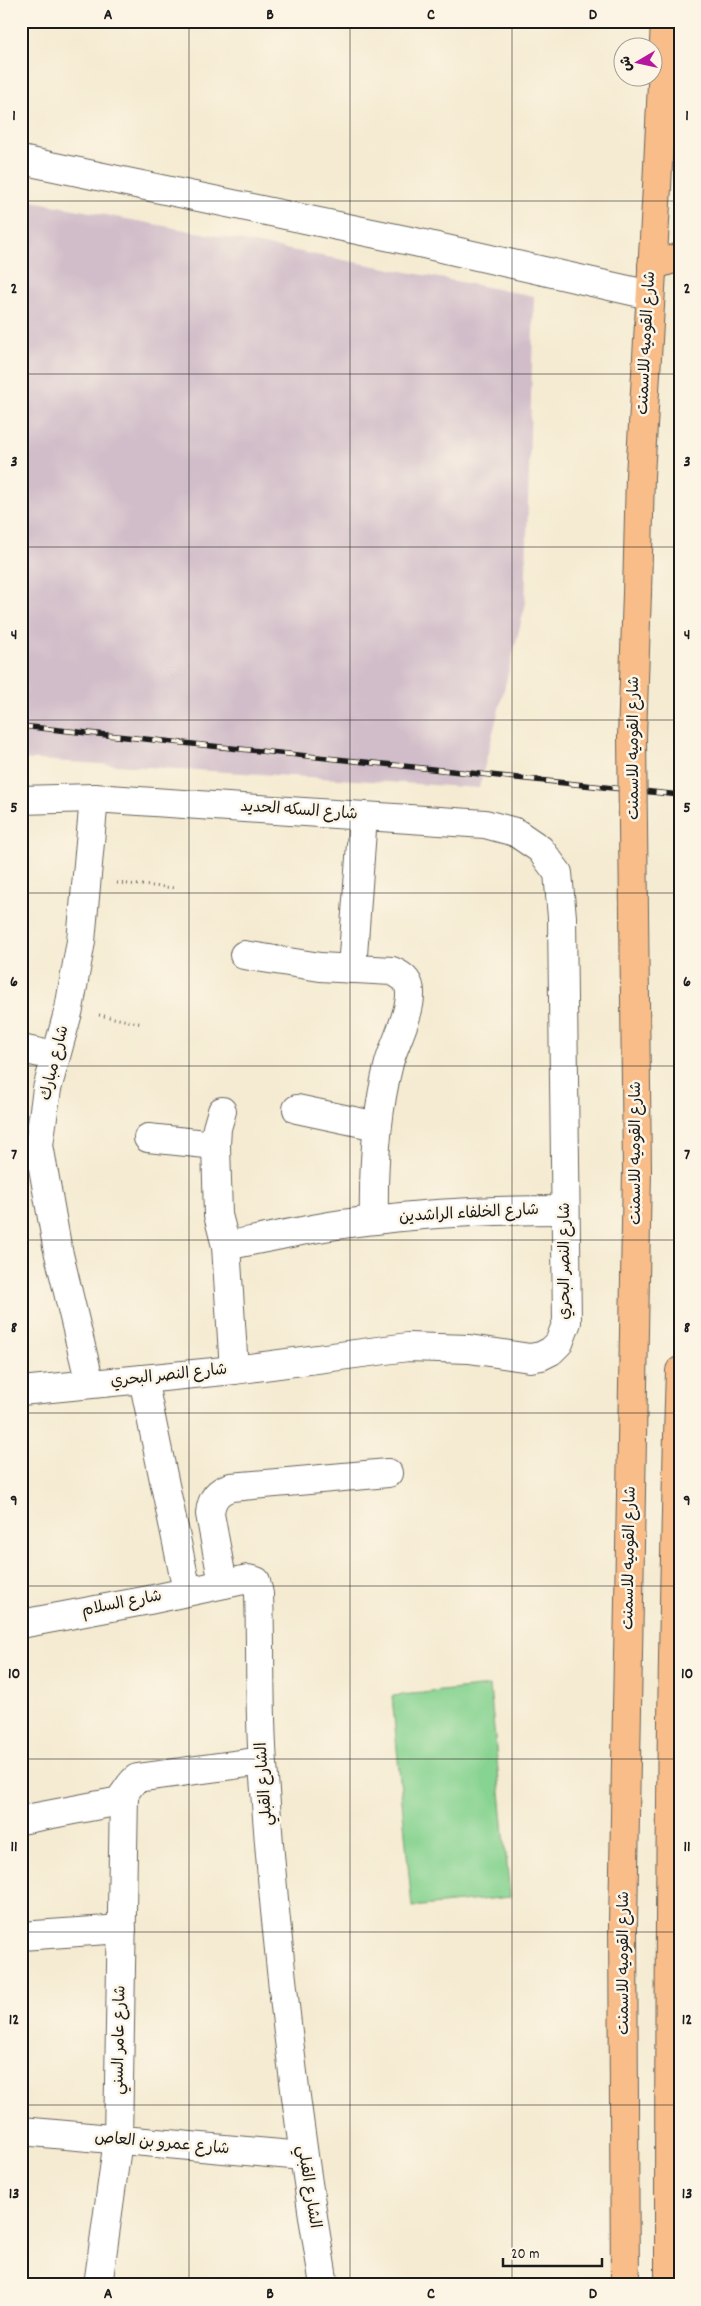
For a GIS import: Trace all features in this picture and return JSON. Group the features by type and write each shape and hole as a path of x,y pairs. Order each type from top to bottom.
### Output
{"main road":[{"name":"شارع القوميه للاسمنت","path":"625,2285 623,1923 637,1171 632,737 640,476 650,295 652,266 669,183 664,21"},
{"path":"652,266 680,257"},
{"path":"669,2285 669,1923 672,1608 680,1371"}],"street":[{"path":"21,160 415,242 650,295"},
{"name":"شارع السكه الحديد","path":"21,800 94,798 485,824 515,832 540,849 558,873"},
{"name":"شارع مبارك","path":"90,1384 30,1143 41,1119 55,1056 69,1008 80,941 94,798"},
{"path":"352,969 363,816"},
{"name":"شارع النصر البحري","path":"21,1391 234,1370 408,1347 469,1349 530,1358 551,1351 559,1343 567,1322 562,918 558,873"},
{"name":"شارع الخلفاء الراشدين","path":"244,955 320,967 398,973 408,982 410,989 409,1002 389,1063 377,1126 374,1220"},
{"path":"21,1049 55,1056"},
{"path":"297,1109 377,1126"},
{"path":"222,1112 217,1128 216,1145 218,1215 226,1246 234,1370"},
{"path":"148,1138 216,1145"},
{"name":"شارع الخلفاء الراشدين","path":"226,1246 300,1231 374,1220 464,1212 565,1210"},
{"path":"143,1379 188,1591"},
{"path":"223,1584 210,1514 210,1506 218,1493 231,1488 388,1473"},
{"name":"الشارع القبلي","path":"223,1584 252,1578 256,1581 259,1594 262,1761 278,1960 303,2156 324,2285"},
{"name":"شارع السلام","path":"21,1624 223,1584"},
{"path":"21,1820 119,1801 130,1783 137,1778 262,1761"},
{"name":"شارع عامر السني","path":"98,2285 118,2140 124,1794"},
{"path":"21,1936 122,1929"},
{"name":"شارع عمرو بن العاص","path":"21,2131 303,2156"}],"path":[{"path":"86,881 176,888"},
{"path":"69,1008 143,1024"}],"shaded area":[{"path":"21,199 534,296 525,607 479,788 21,759"}],"green space":[{"path":"490,1686 510,1897 412,1907 392,1696"}],"railway":[{"path":"21,726 680,795"}]}
